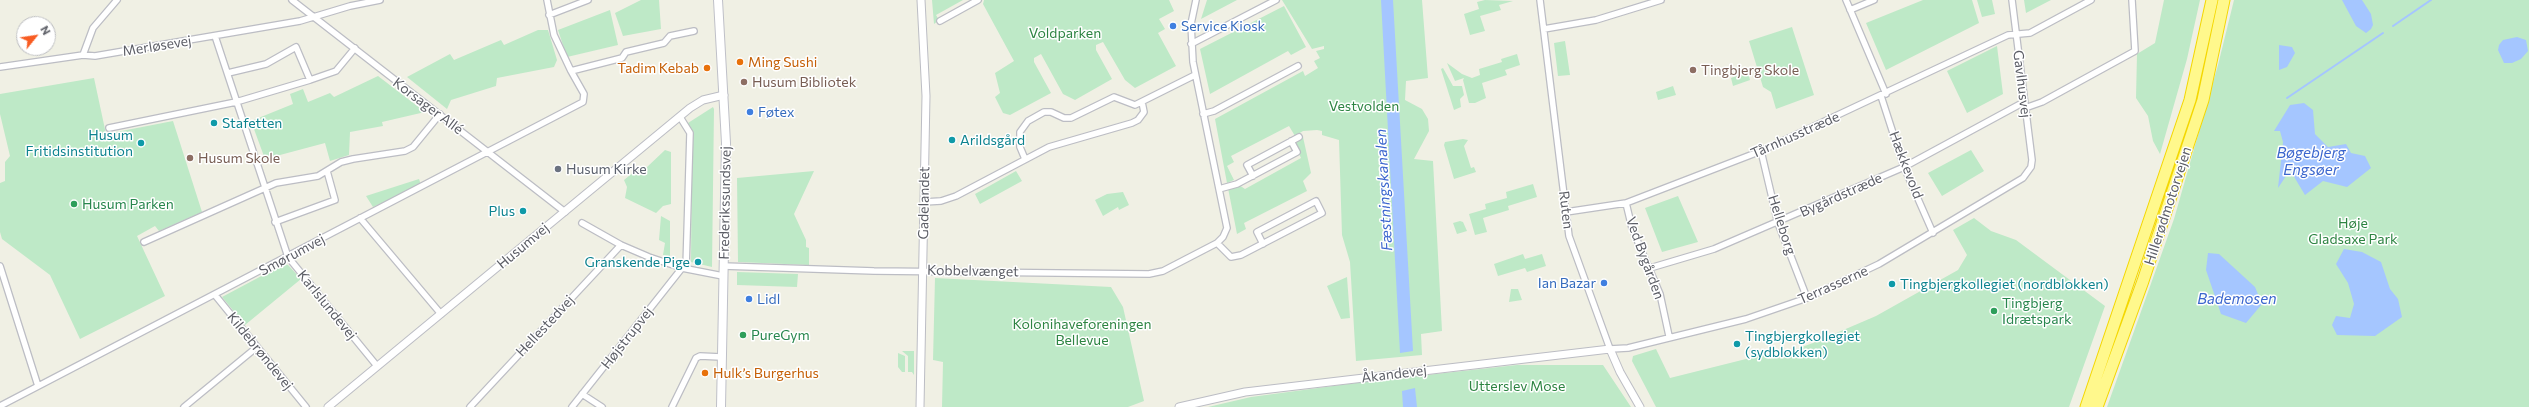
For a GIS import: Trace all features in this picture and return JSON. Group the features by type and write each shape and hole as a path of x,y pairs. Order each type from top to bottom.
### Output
{"highway":[{"name":"Hillerødmotorvejen","path":"2086,407 2190,100 2212,0"},
{"name":"Hillerødmotorvejen","path":"2097,407 2143,281 2203,100 2224,0"}],"main road":[{"name":"Frederikssundsvej","path":"718,0 726,143 721,407"}],"street":[{"path":"83,55 93,28 116,0"},
{"name":"Korsager Allé","path":"292,0 565,212"},
{"name":"Merløsevej","path":"0,67 83,55 95,56 300,22 350,6 380,0"},
{"path":"547,0 558,45 571,72 622,58 626,52 664,43 670,36 694,31"},
{"path":"550,15 588,0"},
{"name":"Gadelandet","path":"920,407 926,76 921,0"},
{"path":"940,21 978,0"},
{"path":"1196,0 1191,24 1191,44 1195,75 1226,228 1217,243 1231,257 1241,256 1322,213 1316,201 1257,232 1263,244"},
{"path":"1191,44 1276,0"},
{"name":"Ruten","path":"1540,0 1566,212 1574,252 1591,293 1610,349 1620,372 1640,407"},
{"path":"1544,29 1596,20 1661,0"},
{"name":"Hækkevold","path":"1846,0 1884,95 1904,167 1933,233"},
{"path":"1850,10 1874,0"},
{"name":"Gavlhusvej","path":"2012,0 2031,167"},
{"name":"Tårnhusstræde","path":"1566,212 1626,203 1761,151 1884,95 2008,35 2030,33 2091,0"},
{"name":"Bygårdstræde","path":"1650,268 1714,249 1778,223 1904,167 2024,105 2042,102 2135,51 2132,0"},
{"name":"Karlslundevej","path":"215,36 275,222 288,257 377,366"},
{"path":"228,74 266,64 296,47 310,80"},
{"path":"109,128 236,102 310,80 336,71 355,48"},
{"path":"1203,114 1214,111 1298,66"},
{"name":"Smørumvej","path":"0,406 583,102 584,94 571,72"},
{"path":"1025,159 1020,147 1020,132 1028,121 1044,112 1051,112 1064,118 1071,118 1114,97 1130,104 1142,102 1195,75"},
{"name":"Husumvej","path":"328,407 680,116 703,100 724,95"},
{"path":"924,202 948,200 1049,147 1138,120 1144,112 1142,102"},
{"path":"144,242 264,188 318,176 327,172 341,162 405,151 413,148 440,114"},
{"path":"680,116 690,133 684,268"},
{"path":"1253,176 1247,165 1299,137"},
{"path":"1219,189 1253,176 1297,152 1291,141"},
{"name":"Helleborg","path":"1761,151 1778,223 1808,298"},
{"name":"Terrasserne","path":"1610,349 1628,348 1669,336 1746,319 1808,298 1879,264 1933,233 2023,178 2031,167"},
{"path":"275,222 335,200 327,172"},
{"name":"Ved Bygården","path":"1626,203 1632,228 1660,294 1669,336"},
{"path":"360,218 441,314"},
{"path":"582,223 620,245 684,268 723,276"},
{"name":"Kobbelvænget","path":"723,266 874,271 923,270 1149,274 1163,271 1217,243"},
{"name":"Hellestedvej","path":"470,407 620,245"},
{"path":"0,266 38,386"},
{"name":"Højstrupvej","path":"572,407 684,268"},
{"name":"Kildebrøndevej","path":"214,295 306,407"},
{"path":"184,407 257,347"},
{"name":"Åkandevej","path":"1179,407 1245,392 1610,349"},
{"path":"672,407 696,358 700,356 721,357"},
{"path":"582,394 602,407"}],"green space":[{"path":"641,0 659,0 661,29 623,36 615,13"},
{"path":"932,0 963,0 936,15 939,20 934,24"},
{"name":"Voldparken","path":"984,0 1169,0 1174,11 1159,19 1165,29 1158,33 1176,66 1135,88 1125,80 1103,42 1096,45 1096,50 1112,79 1075,100 1063,94 1041,54 1034,58 1034,62 1051,93 1010,115 1003,113 995,97 1000,93 995,73 1014,61 983,4"},
{"path":"1207,0 1237,0 1201,19"},
{"name":"Vestvolden","path":"1282,0 1422,0 1428,78 1406,81 1405,100 1422,109 1428,119 1429,131 1414,159 1433,161 1442,331 1421,334 1422,355 1356,361 1350,262 1342,235 1339,140 1322,135 1322,131 1317,130 1303,131 1295,136 1289,126 1231,156 1234,162 1227,166 1234,180 1227,183 1215,119 1303,71 1305,76 1318,68 1314,61 1320,58 1316,51 1324,49 1324,46 1312,49"},
{"path":"1485,0 1513,1 1499,5 1501,10 1480,16 1485,31 1470,35 1464,14 1479,9 1477,2"},
{"path":"1923,0 1972,0 1979,23 1886,70 1866,23"},
{"path":"1977,0 1992,0 1995,14 1982,17"},
{"path":"2024,0 2051,0 2026,13"},
{"path":"2164,0 2200,0 2187,59 2160,154 2153,141 2148,116 2136,98 2137,54 2155,43"},
{"name":"Høje Gladsaxe Park","path":"2234,0 2529,0 2529,407 2107,407 2174,219 2218,65"},
{"path":"1284,6 1306,47 1291,55 1288,51 1210,94 1200,49"},
{"path":"610,10 618,45 567,57 558,30"},
{"path":"1792,27 1814,95 1776,109 1771,92 1763,87 1749,41"},
{"path":"538,30 548,30 557,60 554,67 497,78 496,86 451,100 447,109 407,77 450,54 454,60 501,40 504,45"},
{"path":"1565,41 1570,75 1558,76 1554,43"},
{"path":"1997,46 2003,94 1967,113 1947,71"},
{"path":"1517,54 1520,65 1505,70 1507,75 1482,83 1486,98 1475,103 1469,103 1463,80 1464,78 1455,81 1447,63 1462,74 1472,78 1480,75 1479,69 1502,62 1501,59"},
{"path":"1443,68 1453,86 1462,86 1464,95 1460,99 1461,107 1454,110 1441,69"},
{"path":"1748,72 1750,80 1733,86 1731,78"},
{"path":"378,76 425,112 382,122 383,126 350,132 349,155 330,161 325,143 265,159 251,121 293,104 290,94 303,89 308,102 330,93 334,97"},
{"name":"Husum Parken","path":"94,78 106,134 173,121 202,212 159,231 155,226 137,236 165,296 80,339 50,275 2,239 0,232 0,183 5,181 5,162 10,156 0,114 0,94"},
{"path":"1673,86 1676,95 1658,100 1656,92"},
{"path":"713,107 712,267 691,262 692,135 688,123"},
{"path":"1303,137 1311,173 1303,181 1307,191 1244,223 1246,229 1237,234 1228,188 1239,185 1245,189 1301,158 1293,142"},
{"path":"1463,139 1468,140 1464,146 1471,168 1474,167 1476,172 1454,179 1444,145 1445,142"},
{"path":"665,150 671,152 671,204 663,206 656,213 625,198 627,187 624,180 640,167 641,170 646,168"},
{"path":"1971,150 1984,171 1942,196 1928,173"},
{"path":"814,171 794,214 806,240 806,247 809,248 809,265 738,262 737,178"},
{"path":"1016,171 1022,181 980,204 975,194"},
{"path":"419,179 421,185 373,207 366,196"},
{"path":"1533,184 1537,197 1508,206 1509,210 1483,218 1487,232 1475,235 1469,214 1486,209 1485,204 1507,198 1506,192"},
{"path":"1123,192 1129,205 1119,210 1118,207 1103,216 1095,200 1107,194"},
{"path":"1678,196 1698,242 1662,252 1645,208"},
{"path":"661,216 670,221 670,257 663,255 665,243 659,240"},
{"name":"Tingbjerg Idrætspark","path":"1974,218 1991,231 2016,240 2105,306 2069,407 1656,407 1632,361 1633,356 1656,349 1670,378 1766,354 1768,359 1813,343 1876,316 1958,270 1967,255 1953,230"},
{"path":"1460,221 1463,222 1467,231 1457,234 1453,223"},
{"path":"1523,254 1525,259 1542,254 1546,266 1527,272 1525,268 1498,276 1494,264"},
{"path":"284,264 288,265 301,279 245,325 222,297"},
{"path":"737,272 798,274 797,287 737,285"},
{"path":"1347,277 1350,318 1341,319 1327,286"},
{"name":"Kolonihaveforeningen Bellevue","path":"935,278 1111,287 1123,307 1144,401 1128,407 942,407 943,362 933,360"},
{"path":"1511,289 1518,289 1522,300 1509,302"},
{"path":"902,351 914,351 914,375 912,372 908,372 908,356"},
{"path":"898,353 905,356 905,372 902,372 898,367"},
{"name":"Utterslev Mose","path":"1517,365 1603,365 1631,407 1208,407 1251,397 1363,382"}],"water":[{"path":"1381,0 1393,0 1413,351 1400,353"},
{"path":"2342,0 2362,0 2371,14 2373,25 2371,29 2366,33 2356,26"},
{"path":"2517,37 2526,40 2528,51 2521,59 2512,63 2504,63 2498,50 2499,45 2503,40"},
{"path":"2279,45 2292,47 2295,53 2287,67 2279,70"},
{"name":"Bøgebjerg Engsøer","path":"2304,103 2313,110 2315,134 2328,147 2346,144 2351,153 2365,156 2371,168 2347,187 2323,181 2305,195 2290,170 2278,188 2283,142 2280,131 2274,131 2290,105"},
{"path":"2344,249 2362,252 2381,262 2390,289 2398,299 2402,317 2375,336 2337,335 2332,325 2336,316 2350,318 2354,304 2348,283 2336,264"},
{"name":"Bademosen","path":"2208,253 2219,254 2255,287 2262,304 2246,323 2221,314 2206,270"},
{"path":"1415,388 1417,407 1403,407 1402,391"}],"waterway":[{"path":"2393,26 2431,0"},
{"path":"2287,98 2383,33"}],"place":[{"name":"Service Kiosk","path":"1173,26"},
{"name":"Ming Sushi","path":"740,62"},
{"name":"Tadim Kebab","path":"707,68"},
{"name":"Tingbjerg Skole","path":"1693,70"},
{"name":"Husum Bibliotek","path":"744,82"},
{"name":"Føtex","path":"750,112"},
{"name":"Stafetten","path":"214,123"},
{"name":"Arildsgård","path":"952,140"},
{"name":"Husum Fritidsinstitution","path":"141,143"},
{"name":"Husum Skole","path":"190,158"},
{"name":"Husum Kirke","path":"558,169"},
{"name":"Husum Parken","path":"74,204"},
{"name":"Plus","path":"523,211"},
{"name":"Granskende Pige","path":"698,262"},
{"name":"Ian Bazar","path":"1604,283"},
{"name":"Tingbjergkollegiet (nordblokken)","path":"1892,284"},
{"name":"Lidl","path":"749,299"},
{"name":"Tingbjerg Idrætspark","path":"1994,311"},
{"name":"PureGym","path":"743,335"},
{"name":"Tingbjergkollegiet (sydblokken)","path":"1737,344"},
{"name":"Hulk’s Burgerhus","path":"705,373"}],"water label":[{"name":"Fæstningskanalen","path":"1384,190"}]}
